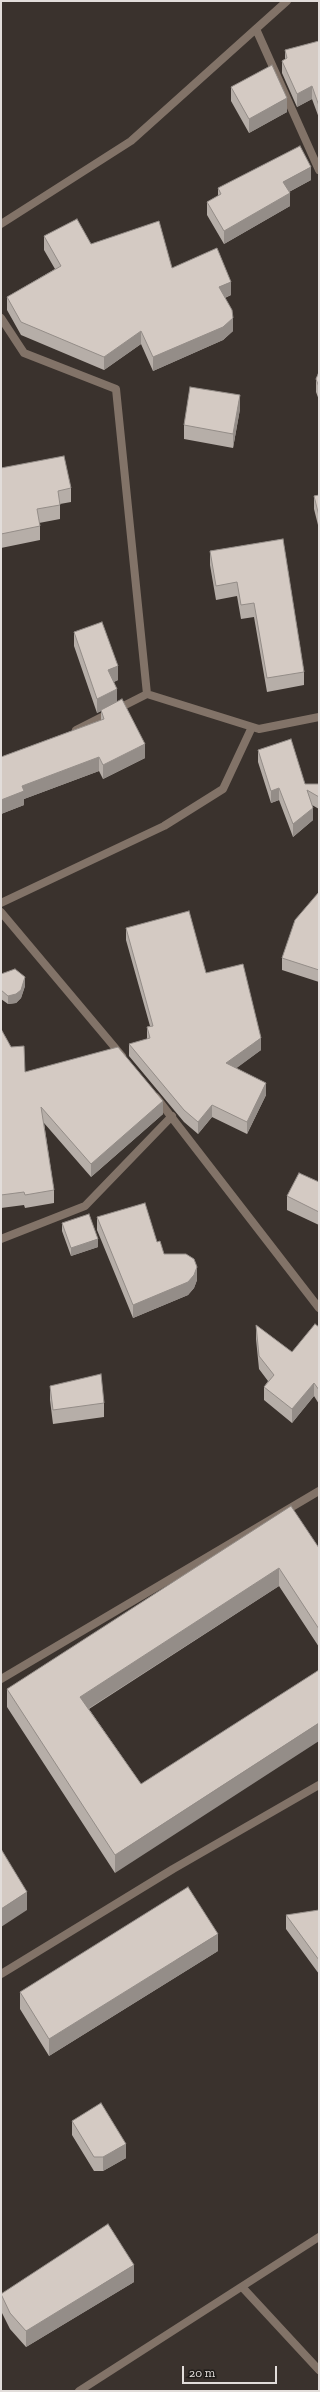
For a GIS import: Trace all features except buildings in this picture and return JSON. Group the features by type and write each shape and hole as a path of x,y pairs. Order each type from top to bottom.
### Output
{"street":[{"path":"1,224 131,141 287,1"},
{"path":"256,29 319,170"},
{"path":"1,318 24,353 116,389 147,694"},
{"path":"66,735 147,694 259,729 319,717"},
{"path":"1,903 164,826 223,789 252,726"},
{"path":"1,912 127,1062"},
{"path":"152,1092 319,1308"},
{"path":"1,1239 85,1206 172,1116"},
{"path":"1,1679 319,1490"},
{"path":"1,1974 173,1869 319,1785"},
{"path":"79,2391 243,2288 319,2238"},
{"path":"243,2288 319,2370"}]}
